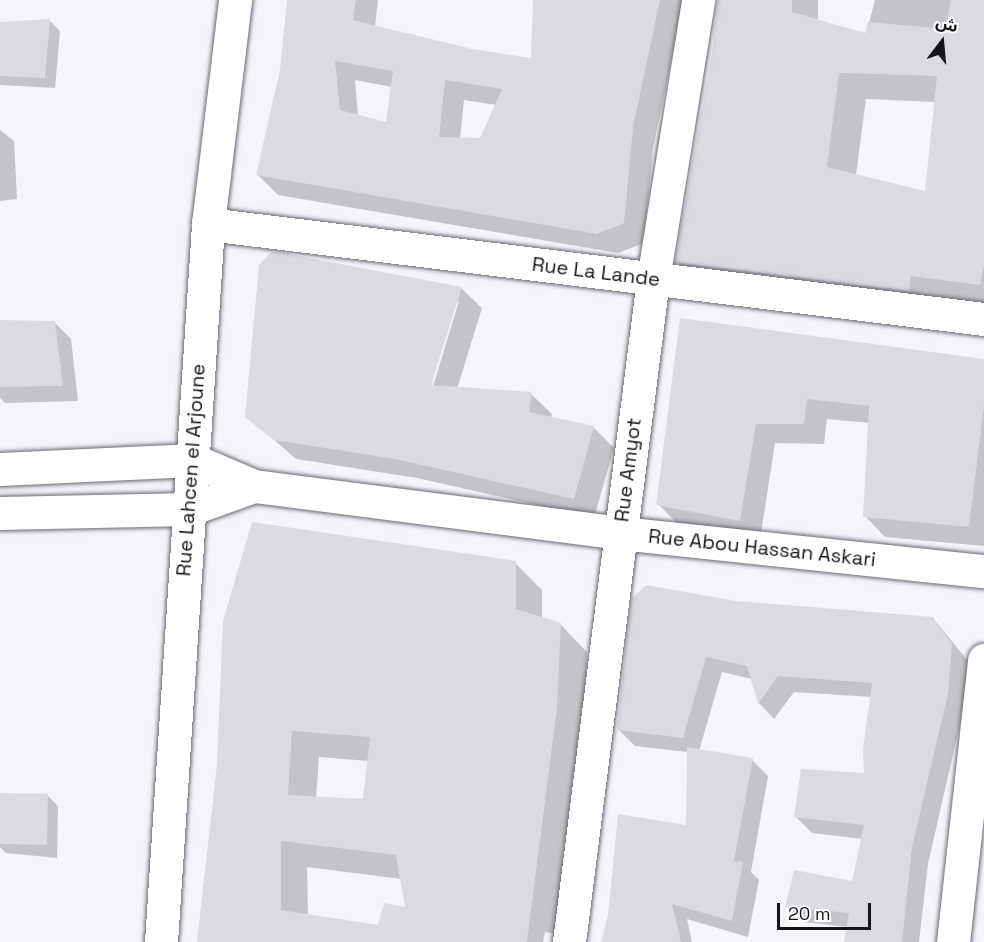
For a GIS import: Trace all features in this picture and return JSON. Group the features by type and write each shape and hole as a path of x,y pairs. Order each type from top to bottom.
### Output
{"street":[{"name":"Rue Lahcen el Arjoune","path":"161,942 208,224 235,0"},
{"name":"Rue Amyot","path":"569,942 652,279 698,0"},
{"name":"Rue La Lande","path":"208,224 984,319"},
{"path":"0,469 193,460"},
{"name":"Rue Abou Hassan Askari","path":"193,460 254,486 620,533 984,571"},
{"name":"Rue Abou Hassan Askari","path":"0,513 190,509 254,486"},
{"path":"953,942 984,660"}],"building":[{"path":"287,0 356,0 353,20 472,49 531,58 533,0 660,0 633,127 624,223 597,234 256,175 280,70","holes":["335,61 393,71 386,122 340,110","445,80 502,89 480,138 439,137"]},
{"path":"718,0 792,0 792,12 865,33 868,22 945,29 951,0 984,0 984,265 980,285 911,276 909,291 675,262 712,52","holes":["839,73 937,76 925,191 827,167"]},
{"path":"50,19 45,78 0,76 0,22"},
{"path":"272,251 462,287 431,385 532,392 529,412 594,426 574,499 395,459 274,440 245,417 259,265"},
{"path":"680,318 984,359 984,406 969,527 863,517 869,406 807,399 804,424 756,424 740,521 656,505"},
{"path":"0,320 55,321 63,386 0,387"},
{"path":"252,522 516,561 516,609 561,623 557,707 527,942 197,942 217,764 223,621","holes":["292,731 370,737 363,799 288,795","281,841 396,855 405,907 384,903 378,925 281,910"]},
{"path":"646,585 736,601 933,617 952,644 948,694 912,847 902,942 844,942 849,913 785,907 794,870 852,881 864,825 794,817 801,769 864,773 863,749 872,683 778,676 758,704 747,666 706,657 683,738 617,730 631,599"},
{"path":"687,747 753,758 734,861 743,862 732,921 672,904 681,942 601,942 608,915 618,814 686,825"},
{"path":"0,793 48,794 47,845 0,844"}]}
